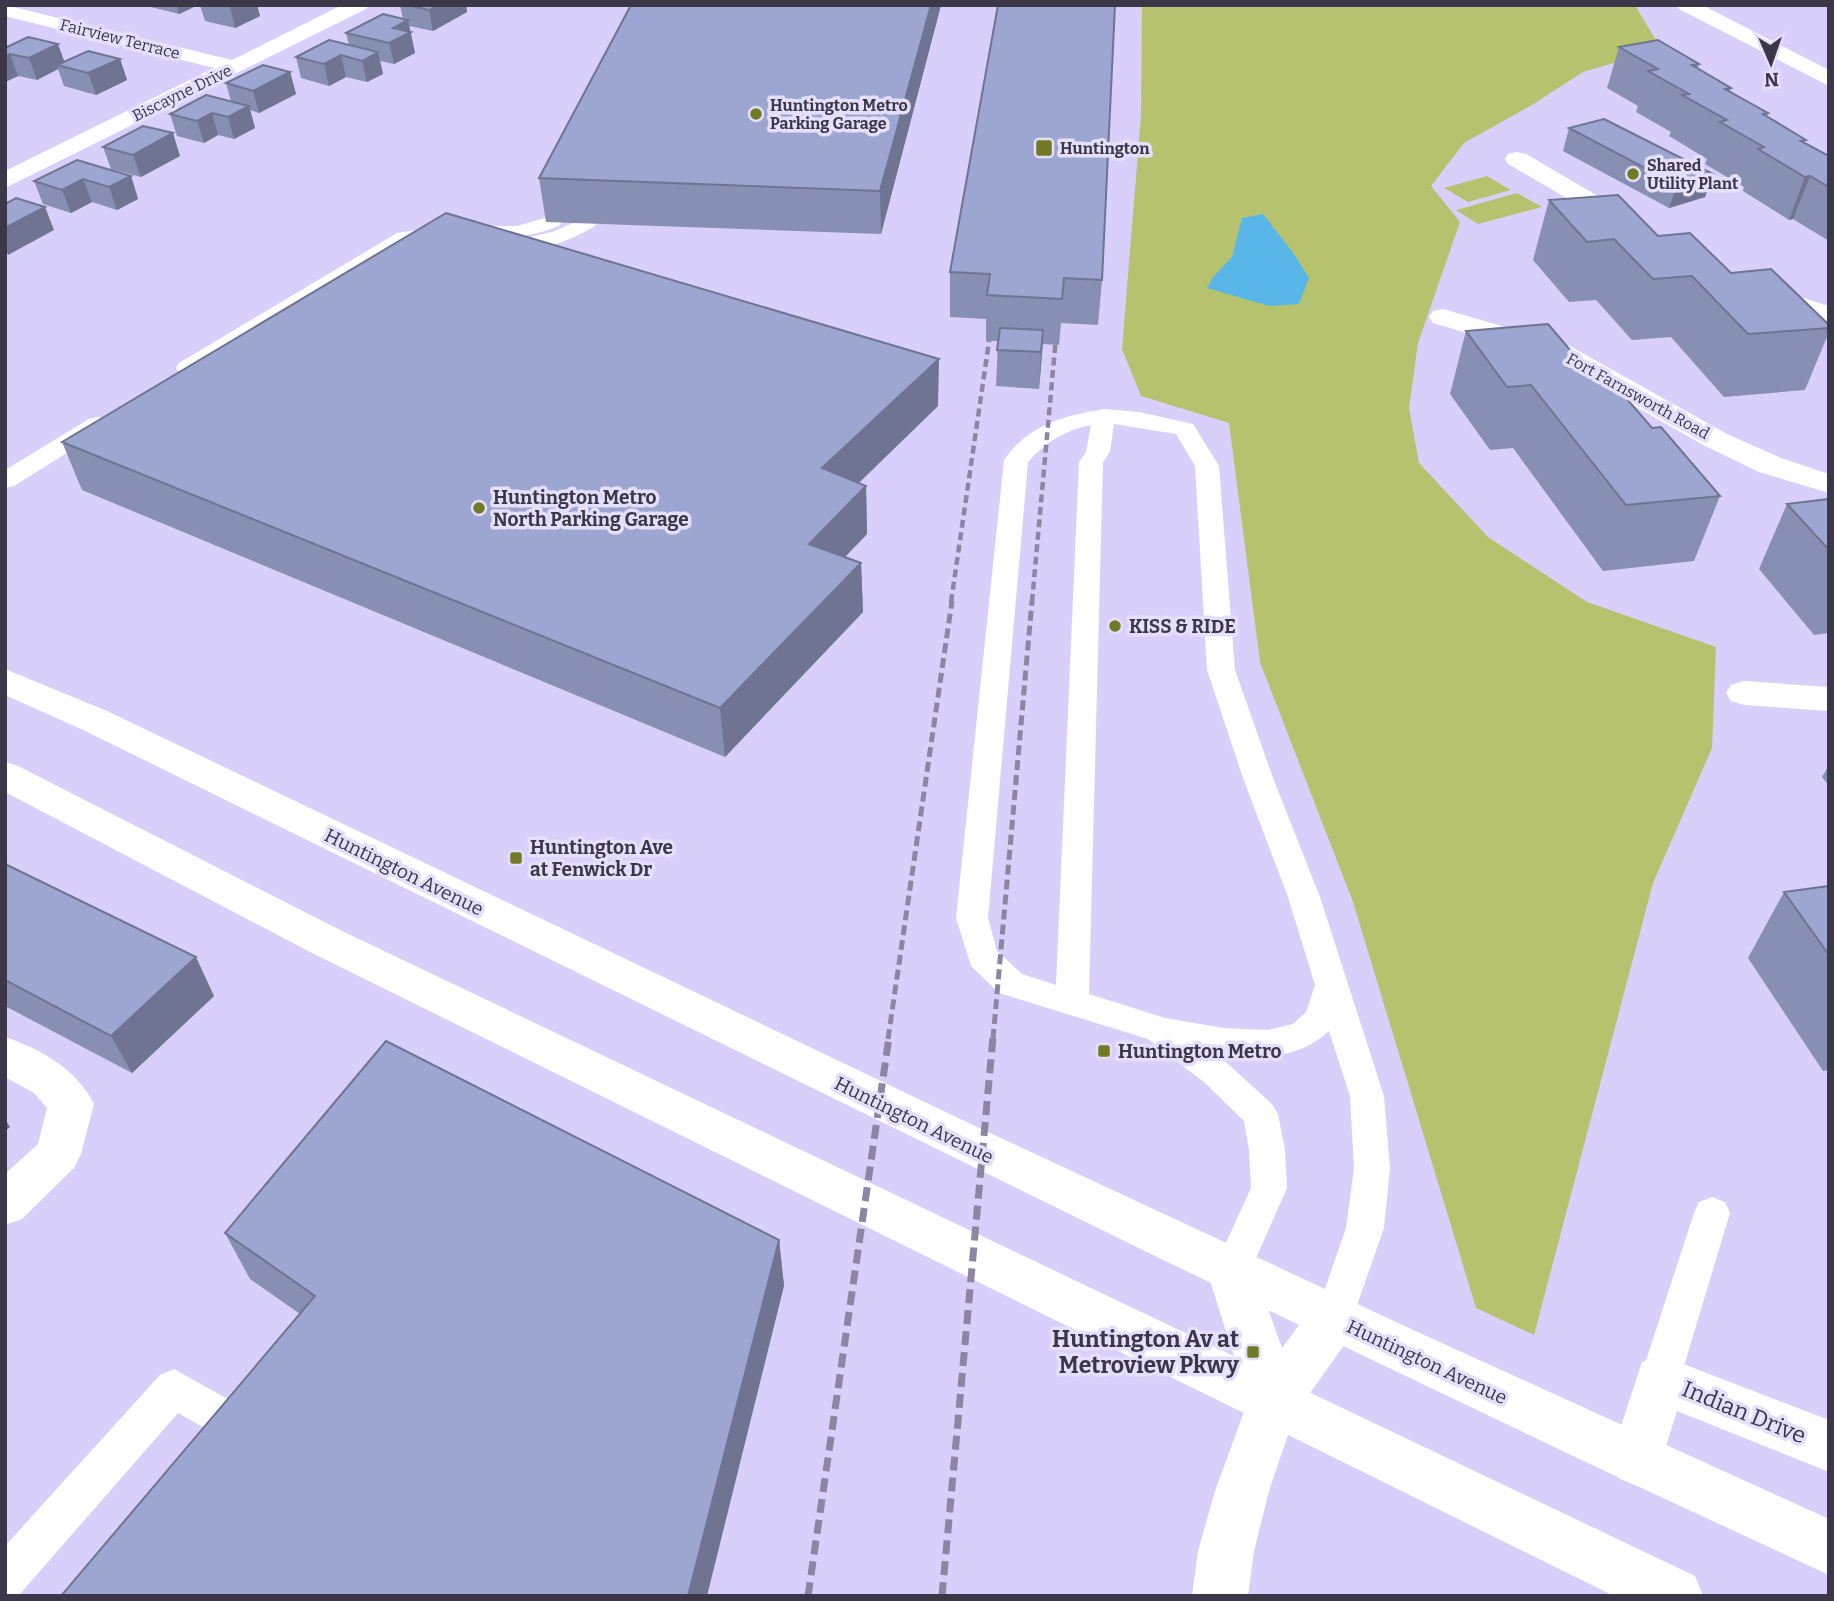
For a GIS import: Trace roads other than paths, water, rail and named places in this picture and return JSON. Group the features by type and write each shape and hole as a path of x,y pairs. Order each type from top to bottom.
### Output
{"main road":[{"name":"Biscayne Drive","path":"5,181 359,5"},
{"path":"1686,5 1829,79"},
{"path":"1718,5 1829,61"},
{"name":"Fairview Terrace","path":"5,10 235,67"},
{"path":"1517,159 1648,235"},
{"path":"1743,287 1829,315"},
{"name":"Fort Farnsworth Road","path":"1443,317 1558,351 1716,440 1770,465 1829,484"},
{"name":"Huntington Avenue","path":"5,681 94,720 732,1032 1232,1271 1829,1547"},
{"path":"1744,693 1829,699"},
{"path":"5,775 327,942 1675,1596"},
{"path":"5,1055 50,1080 71,1104 58,1154 5,1204"},
{"path":"1232,1271 1274,1401"},
{"path":"1220,1596 1226,1551 1242,1491 1274,1401 1334,1318"},
{"name":"Indian Drive","path":"1637,1460 1660,1379 1829,1446"}],"lane":[{"path":"169,380 392,242 431,231 529,230 552,222"},
{"path":"431,231 503,243 531,242 558,237 587,223"},
{"path":"5,481 113,414"},
{"path":"1332,985 1318,1022 1304,1033 1290,1040 1251,1044 1159,1029 1011,984 982,957 972,918 1016,460 1032,440 1060,425 1104,416 1142,417 1185,429 1207,466 1221,670 1258,778 1304,897 1332,985 1367,1096 1372,1136 1372,1168 1365,1228 1334,1318"},
{"path":"1072,1002 1091,462 1098,452 1104,416"},
{"path":"1159,1029 1216,1072 1260,1114 1267,1150 1269,1188 1232,1271"},
{"path":"1660,1379 1712,1213"},
{"path":"5,1578 174,1388 252,1434"}],"water":[{"path":"1263,214 1309,278 1299,304 1269,306 1207,288 1213,277 1232,257 1242,218"}],"railway":[{"path":"951,602 992,321"},
{"path":"1032,602 1057,326"},
{"path":"888,1039 952,601"},
{"path":"993,1039 1032,601"},
{"path":"808,1596 889,1037"},
{"path":"942,1596 993,1037"}],"place":[{"name":"Huntington Metro Parking Garage","path":"756,114"},
{"name":"Huntington","path":"1044,148"},
{"name":"Shared Utility Plant","path":"1633,174"},
{"name":"Huntington Metro North Parking Garage","path":"479,508"},
{"name":"KISS & RIDE","path":"1115,626"},
{"name":"Huntington Ave at Fenwick Dr","path":"516,858"},
{"name":"Huntington Metro","path":"1104,1051"},
{"name":"Huntington Av at Metroview Pkwy","path":"1253,1352"}]}
